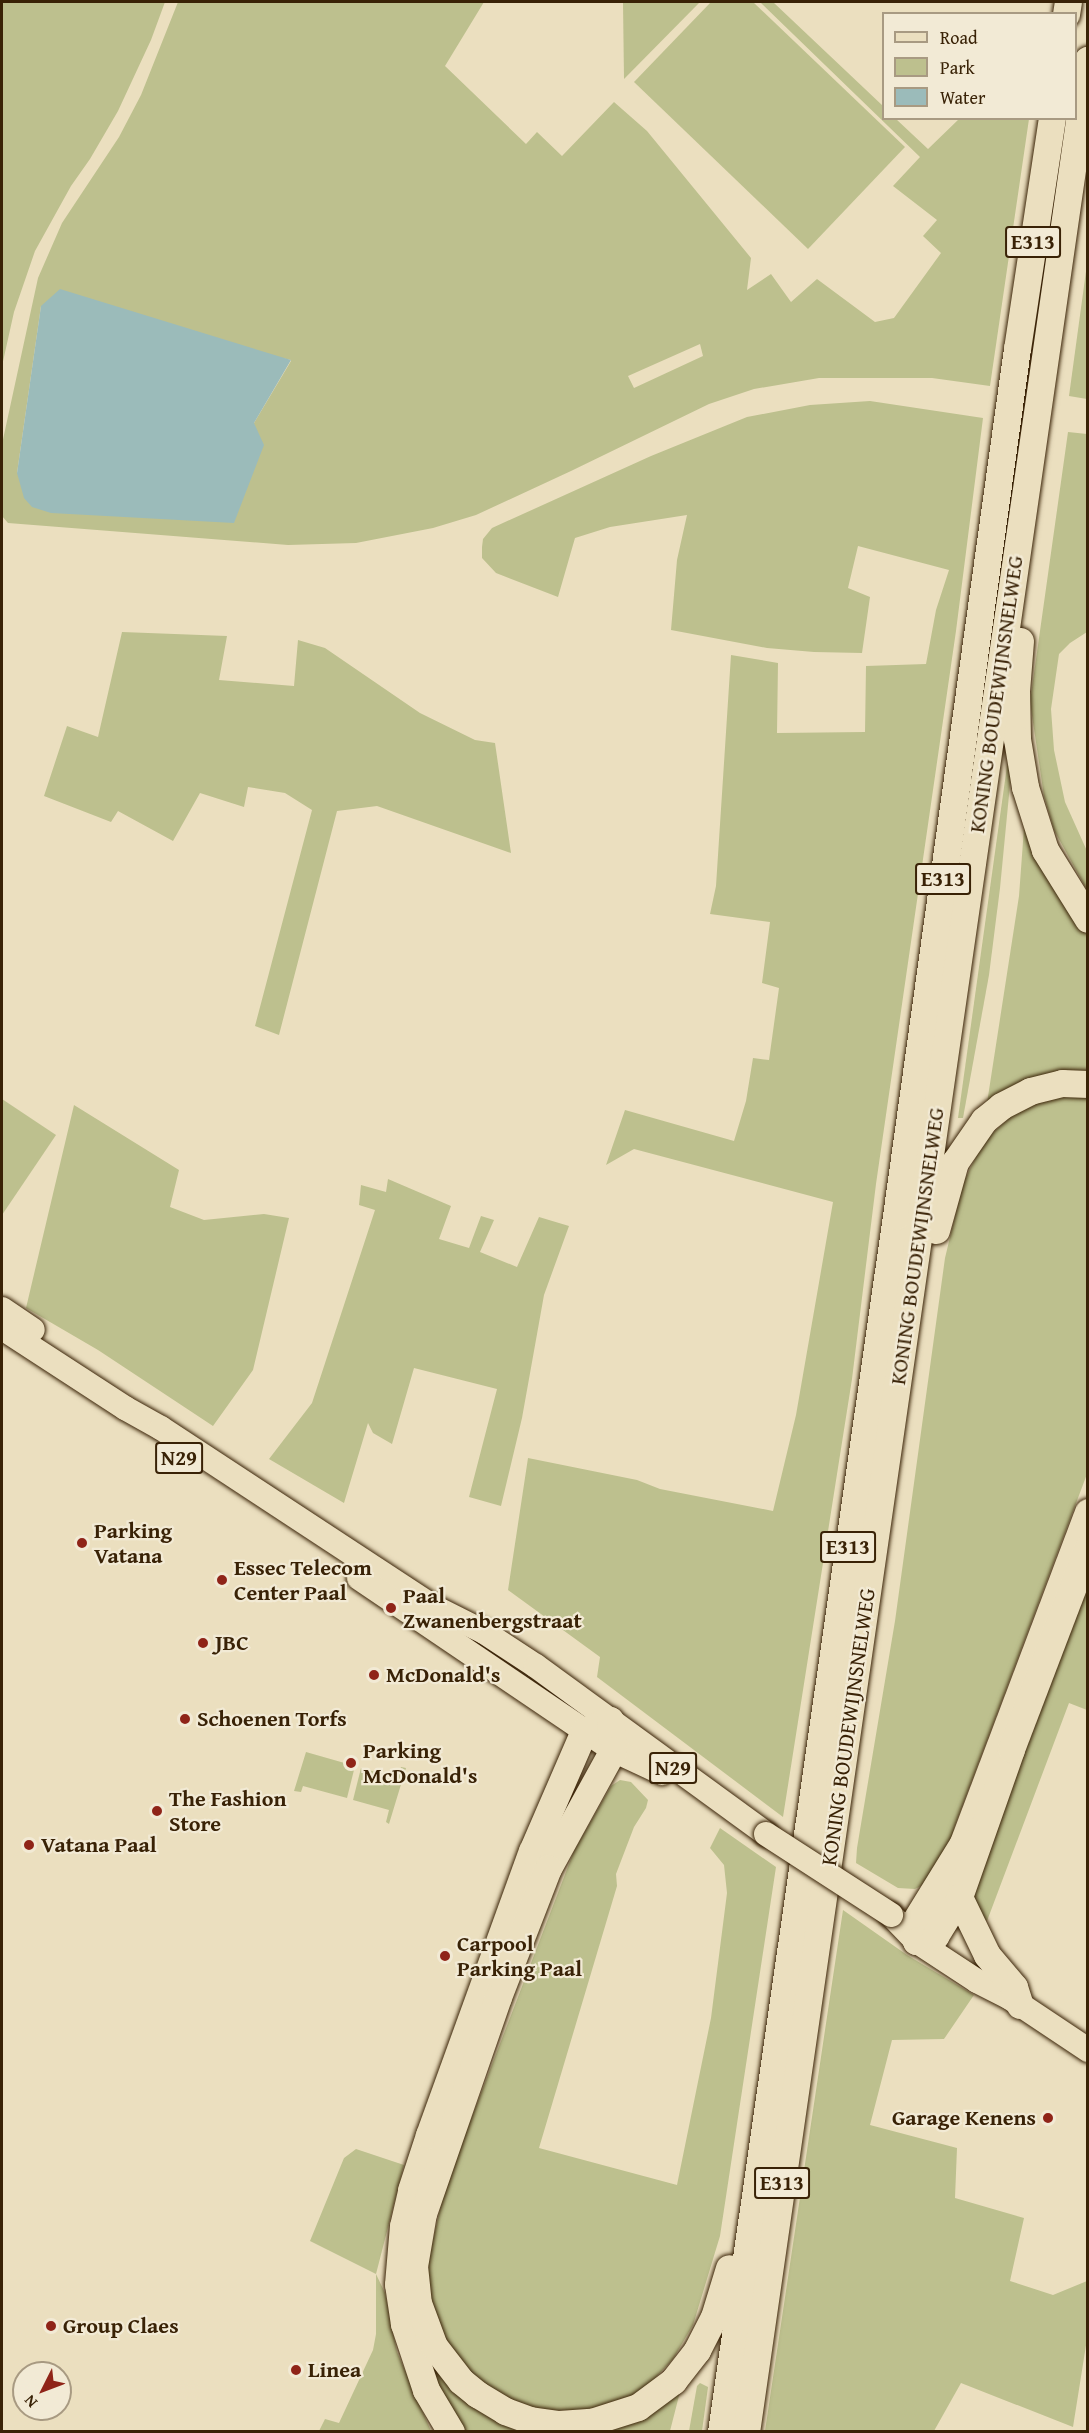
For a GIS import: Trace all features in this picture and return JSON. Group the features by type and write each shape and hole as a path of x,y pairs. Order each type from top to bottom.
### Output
{"highway":[{"name":"KONING BOUDEWIJNSNELWEG","path":"746,2432 1088,60"},
{"name":"KONING BOUDEWIJNSNELWEG","path":"721,2432 1052,120"},
{"path":"1012,576 1024,599 1016,690 1017,739 1025,787 1046,850 1088,920"},
{"path":"906,1316 927,1270 950,1176 968,1141 984,1120 1014,1098 1054,1084 1088,1084"},
{"path":"914,1928 963,1843 1088,1512"},
{"path":"914,1928 959,1897 1011,1749 1088,1547"},
{"path":"451,2432 426,2390 404,2324 398,2284 403,2226 411,2190 532,1851 584,1731 610,1719 613,1750 548,1868 498,1997 423,2213 417,2240 415,2283 425,2326 446,2363 461,2381 491,2404 519,2417 546,2423 573,2424 611,2418 638,2407 661,2392 685,2367 697,2350 721,2302 745,2175 766,2119"},
{"path":"959,1897 987,1955 1014,1987 1015,2002"}],"main road":[{"name":"N29","path":"2,1309 105,1379 161,1428"},
{"name":"N29","path":"2,1328 124,1408 161,1428 430,1605 484,1632 610,1719 738,1815"},
{"name":"N29","path":"2,1342 326,1555 613,1750 649,1766 738,1815 914,1928 977,1981 1015,2002 1088,2050"}],"green space":[{"path":"2,2 165,2 151,40 118,111 71,186 35,251 14,312 2,366"},
{"path":"178,2 484,2 445,66 526,144 537,132 562,156 614,102 647,131 751,258 747,290 771,274 791,302 817,279 875,322 894,318 941,253 923,236 937,220 893,186 920,157 760,2 773,2 882,105 882,120 897,120 928,149 958,120 1029,120 990,386 932,378 819,378 754,389 709,404 476,515 433,528 356,543 288,545 8,523 2,516 2,444 38,278 62,223 119,137 141,95","holes":["41,306 291,360 254,423 17,473","700,344 703,356 634,388 628,376"]},
{"path":"623,2 700,2 624,79"},
{"path":"711,2 753,2 905,147 808,249 634,82"},
{"path":"1087,264 1087,399 1069,396"},
{"path":"870,401 983,418 956,631 876,1184 852,1379 783,1817 597,1677 600,1657 508,1590 528,1458 637,1480 660,1489 773,1511 796,1415 833,1202 634,1149 606,1165 625,1110 734,1141 746,1101 753,1058 769,1060 779,988 762,983 770,922 710,914 716,886 731,655 778,663 777,733 865,732 866,666 926,664 936,610 949,570 858,546 848,588 870,597 862,653 814,652 767,648 671,630 677,560 687,515 610,527 575,538 558,597 496,573 482,558 482,547 483,539 492,528 651,456 747,417 810,405"},
{"path":"1068,432 1087,434 1087,632 1070,643 1059,654 1051,709 1054,750 1065,802 1087,851 1087,890 1054,830 1044,796 1030,702"},
{"path":"122,632 227,636 219,680 294,686 298,640 325,648 420,713 475,740 495,743 511,853 377,806 337,811 279,1035 255,1026 312,810 285,793 248,787 244,807 200,793 173,841 118,811 111,822 44,796 67,726 98,737"},
{"path":"1012,764 1000,888 989,975 963,1118 958,1118 1007,766"},
{"path":"1024,828 1029,831 1066,905 1087,935 1087,1071 987,1103 1019,896"},
{"path":"1064,1094 1087,1095 1087,1474 954,1828 955,1836 927,1883 915,1889 898,1888 856,1863 857,1848 895,1621 945,1258 963,1183 984,1141 1017,1111 1038,1100"},
{"path":"2,1099 56,1135 2,1215"},
{"path":"74,1105 179,1170 170,1207 204,1220 264,1214 289,1218 253,1370 213,1426 98,1350 26,1308"},
{"path":"388,1179 451,1206 439,1239 469,1248 481,1216 494,1220 480,1252 517,1267 539,1217 569,1226 544,1295 522,1418 501,1506 469,1497 497,1389 414,1368 392,1444 373,1433 368,1423 344,1503 269,1459 312,1403 375,1210 359,1205 361,1185 386,1192"},
{"path":"1087,1581 1087,1710 1069,1703 987,1921 978,1915 971,1902 975,1880"},
{"path":"306,1752 355,1766 347,1798 303,1786 301,1792 294,1791"},
{"path":"401,1767 406,1768 389,1824 386,1822 389,1810 353,1800 361,1768 398,1778"},
{"path":"620,1780 631,1782 648,1800 646,1808 634,1827 616,1874 617,1886 539,2148 677,2185 711,2018 727,1893 724,1865 710,1848 720,1828 776,1867 720,2236 693,2325 673,2359 641,2393 598,2410 537,2411 488,2391 451,2350 437,2326 427,2267 445,2187 574,1851 611,1786"},
{"path":"843,1910 907,1955 974,1995 944,2039 892,2040 870,2125 957,2148 955,2198 1024,2218 1010,2281 1053,2295 1087,2281 1087,2339 1073,2427 961,2383 934,2431 765,2431"},
{"path":"356,2149 404,2165 376,2274 310,2241 344,2158"},
{"path":"376,2274 385,2293 397,2352 431,2431 319,2431 325,2419 339,2423 373,2350 376,2334"},
{"path":"421,2336 534,2427 681,2388 670,2431 460,2431 446,2406"},
{"path":"700,2383 708,2387 702,2431 689,2431 697,2386"}],"water":[{"path":"60,289 291,360 254,423 264,445 234,523 51,513 32,507 24,498 17,473 41,306"}],"place":[{"name":"Parking Vatana","path":"82,1543"},
{"name":"Essec Telecom Center Paal","path":"222,1580"},
{"name":"Paal Zwanenbergstraat","path":"391,1608"},
{"name":"JBC","path":"203,1643"},
{"name":"McDonald's","path":"374,1675"},
{"name":"Schoenen Torfs","path":"185,1719"},
{"name":"Parking McDonald's","path":"351,1763"},
{"name":"The Fashion Store","path":"157,1811"},
{"name":"Vatana Paal","path":"29,1845"},
{"name":"Carpool Parking Paal","path":"445,1956"},
{"name":"Garage Kenens","path":"1048,2118"},
{"name":"Group Claes","path":"51,2326"},
{"name":"Linea","path":"296,2370"}]}
